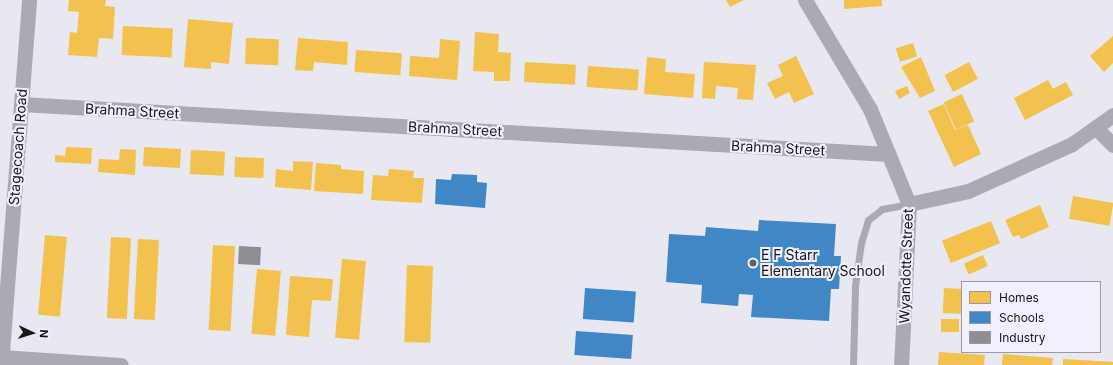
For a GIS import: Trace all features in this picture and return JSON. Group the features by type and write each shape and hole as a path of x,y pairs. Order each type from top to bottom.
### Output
{"street":[{"name":"Stagecoach Road","path":"1,361 29,0"},
{"name":"Wyandotte Street","path":"805,0 870,109 909,204 901,365"},
{"name":"Brahma Street","path":"21,104 889,154"},
{"path":"909,204 968,191 1072,144 1113,115"},
{"path":"1096,128 1113,145"},
{"path":"1,361 115,365"}],"lane":[{"path":"853,365 854,286 861,243 868,220 882,209 909,204"}],"building: Homes":[{"path":"69,0 106,0 105,6 115,7 113,39 99,38 97,57 68,55 70,32 77,33 79,12 68,11"},
{"path":"726,0 744,0 730,7"},
{"path":"844,0 882,0 882,6 844,9"},
{"path":"188,19 233,23 229,64 211,62 211,69 184,67"},
{"path":"123,26 173,29 171,58 121,55"},
{"path":"475,32 499,34 498,52 511,53 510,81 494,81 494,72 473,71"},
{"path":"1113,36 1113,63 1104,72 1090,56"},
{"path":"246,38 279,39 278,65 245,64"},
{"path":"298,38 348,42 347,65 314,62 313,71 295,70"},
{"path":"440,39 460,41 457,80 409,76 410,56 439,58"},
{"path":"913,43 917,56 900,62 896,48"},
{"path":"356,50 402,53 400,75 354,72"},
{"path":"796,56 814,94 794,103 789,92 775,99 767,83 783,76 778,65"},
{"path":"647,57 666,59 665,72 695,74 693,98 644,94"},
{"path":"921,57 935,91 920,98 901,67"},
{"path":"525,62 576,65 575,85 524,82"},
{"path":"704,62 756,65 753,100 737,99 738,88 716,86 715,99 702,98"},
{"path":"969,62 978,79 953,92 944,75"},
{"path":"588,66 639,70 637,91 587,87"},
{"path":"1048,80 1053,89 1066,82 1073,95 1025,120 1014,98"},
{"path":"907,86 910,93 899,99 895,91"},
{"path":"962,94 974,121 956,130 944,102"},
{"path":"944,104 955,130 968,125 981,154 954,167 928,111"},
{"path":"66,147 92,148 91,164 55,162 55,155 65,156"},
{"path":"144,147 181,149 180,168 143,166"},
{"path":"120,149 136,150 135,175 98,172 99,159 119,160"},
{"path":"191,150 225,152 224,176 190,174"},
{"path":"235,157 264,158 263,178 234,177"},
{"path":"293,161 313,162 311,190 275,187 276,169 293,171"},
{"path":"316,163 341,165 341,169 364,171 363,194 314,191"},
{"path":"389,169 414,171 413,178 424,178 422,203 371,200 373,175 388,176"},
{"path":"1073,196 1113,203 1109,226 1069,219"},
{"path":"1040,205 1049,227 1021,239 1019,235 1013,237 1005,220"},
{"path":"991,221 1000,243 951,263 942,241"},
{"path":"45,235 67,237 60,317 38,315"},
{"path":"111,237 131,238 127,319 107,318"},
{"path":"138,239 159,240 155,320 134,319"},
{"path":"213,245 235,246 231,331 209,330"},
{"path":"983,255 988,266 969,275 964,264"},
{"path":"342,259 366,261 359,340 335,338"},
{"path":"407,265 433,266 430,343 404,342"},
{"path":"257,269 281,271 275,336 251,334"},
{"path":"290,276 333,279 331,301 312,300 309,337 286,335"},
{"path":"944,288 961,289 961,314 943,313"},
{"path":"941,319 959,319 959,332 941,332"},
{"path":"939,352 985,355 984,365 938,365"},
{"path":"1003,354 1053,358 1052,365 1002,365"},
{"path":"1063,359 1113,362 1113,365 1063,365"}],"building: Schools":[{"path":"452,174 477,175 477,182 487,183 485,208 435,204 436,179 451,180"},
{"path":"759,220 836,224 834,256 841,256 839,289 831,289 829,321 751,317 753,295 739,294 738,306 701,303 702,285 666,282 669,234 705,236 706,227 758,231"},
{"path":"585,288 636,292 634,322 583,319"},
{"path":"576,331 633,335 631,359 574,355"}],"building: Industry":[{"path":"239,246 261,247 260,265 238,264"}],"place":[{"name":"E F Starr Elementary School","path":"753,263"}]}
